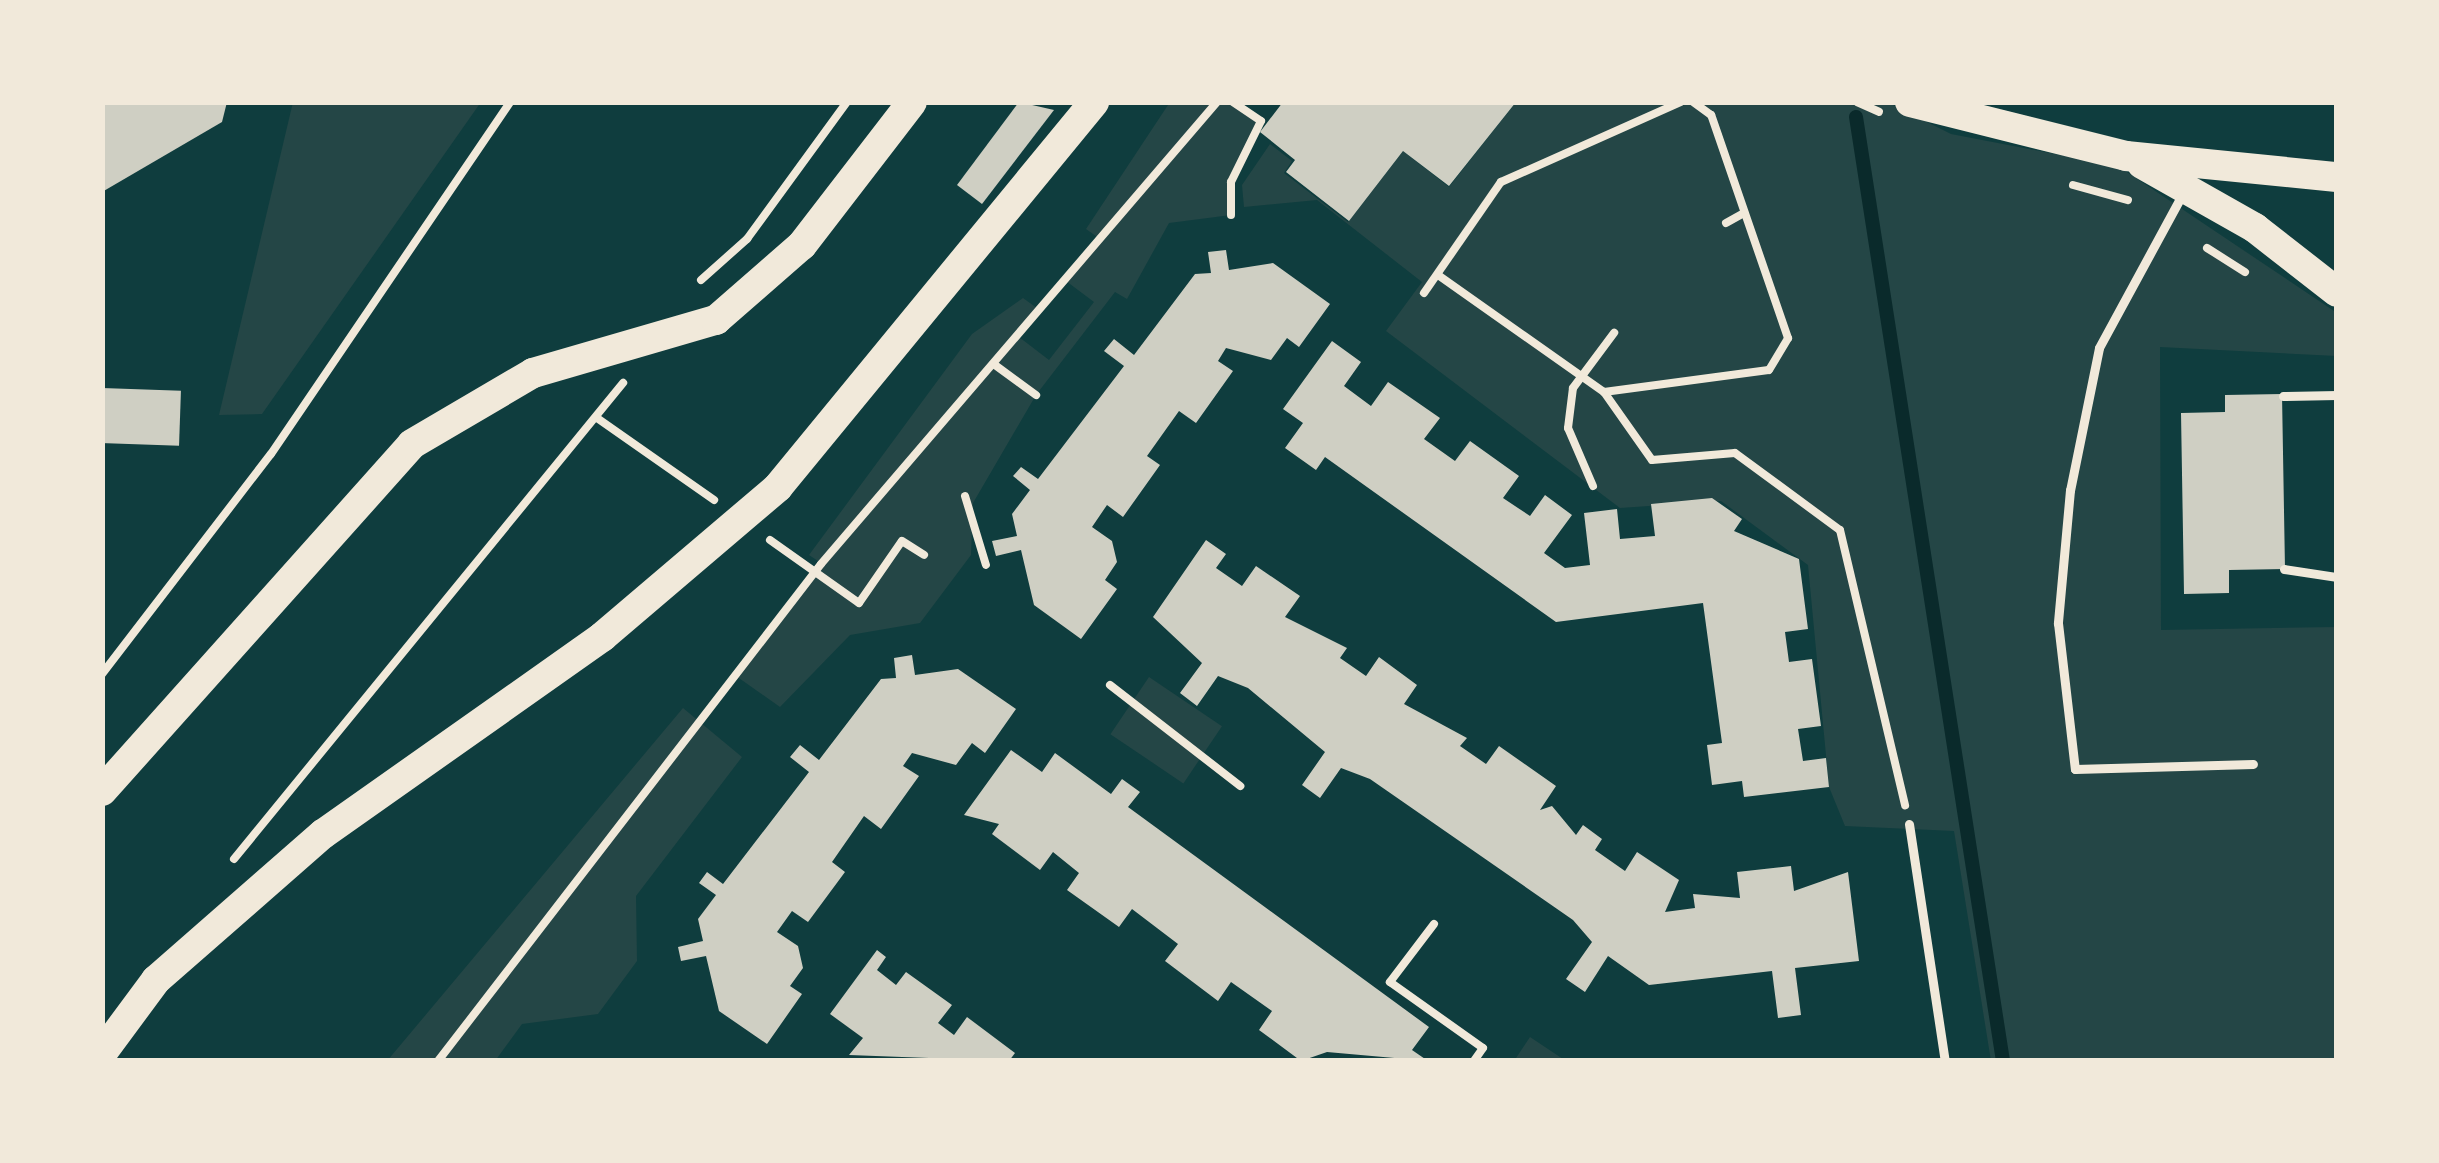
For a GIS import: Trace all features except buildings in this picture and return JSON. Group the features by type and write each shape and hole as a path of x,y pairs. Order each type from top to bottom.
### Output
{"main road":[{"path":"102,791 412,444 533,374 716,320 802,245 912,102"},
{"path":"102,1053 156,980 307,848 602,637 778,487 1094,102"},
{"path":"1900,110 2126,156 2337,177"},
{"path":"2126,156 2187,188 2337,292"}],"lane":[{"path":"2187,188 2164,221 2098,348 2070,490 2058,623 2075,769 2253,764"},
{"path":"2283,396 2337,395"},
{"path":"2284,569 2337,577"},
{"path":"1910,824 1945,1061"}],"path":[{"path":"102,674 271,454 510,102"},
{"path":"720,255 747,238 847,102"},
{"path":"438,1061 821,563 1217,102"},
{"path":"1231,215 1231,182 1261,121 1233,102"},
{"path":"1424,293 1501,182 1681,102"},
{"path":"1604,392 1769,370 1788,338 1711,115 1693,102"},
{"path":"1857,102 1900,110"},
{"path":"2056,181 2164,221 2264,284"},
{"path":"1726,223 1744,213"},
{"path":"1438,275 1604,392 1652,460 1735,453 1840,530 1910,824"},
{"path":"1593,486 1568,428 1582,377 1614,333"},
{"path":"995,364 1036,395"},
{"path":"217,879 597,418"},
{"path":"965,496 986,565"},
{"path":"860,603 902,541 924,555"},
{"path":"1110,686 1240,786"},
{"path":"1434,924 1390,982 1483,1048 1474,1061"}],"shaded area":[{"path":"293,102 481,102 262,414 219,415"},
{"path":"1170,102 1233,102 1261,121 1231,182 1231,215 1169,223 1127,299 1115,292 1036,395 973,503 971,555 920,623 850,635 780,707 736,676 821,563 809,555 972,334 1023,298 1041,311 1019,337 1049,360 1094,302 1066,281 1100,239 1086,229"},
{"path":"1516,102 1887,102 1951,134 2118,166 2337,313 2337,356 2160,347 2161,630 2337,627 2337,1061 1991,1061 1954,831 1845,826 1829,787 1808,565 1721,501 1620,508 1386,331 1422,282 1317,200 1244,207 1242,185 1270,144 1292,161 1284,173 1348,222 1403,151 1449,187"},
{"path":"1149,677 1222,726 1183,783 1110,734"},
{"path":"683,708 742,757 636,896 637,961 598,1014 522,1024 495,1061 387,1061"},
{"path":"1530,1037 1566,1061 1514,1061"}],"waterway":[{"path":"1856,117 2003,1061"}]}
